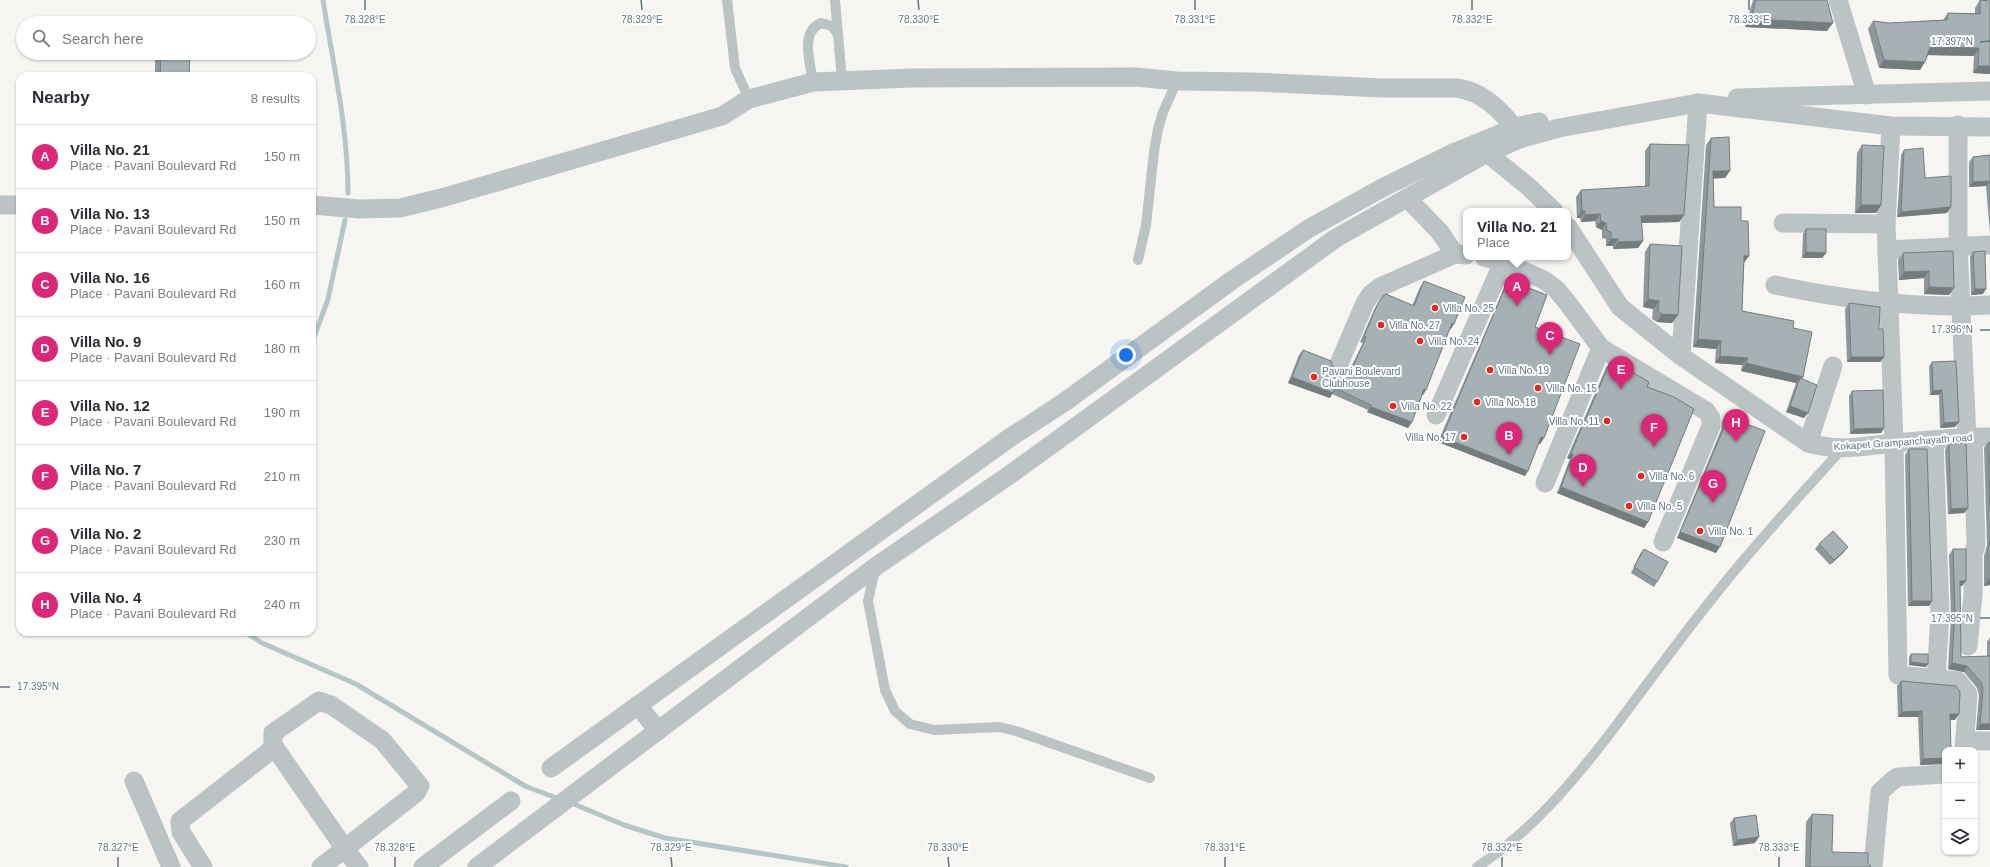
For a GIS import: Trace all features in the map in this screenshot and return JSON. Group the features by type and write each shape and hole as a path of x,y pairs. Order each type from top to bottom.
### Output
{"street":[{"path":"1838,0 1867,95"},
{"path":"316,205 360,209 400,208 445,197 722,116 749,99 813,82 996,76 1136,77 1177,82 1254,82 1382,88 1457,88 1480,94 1497,107 1514,127"},
{"path":"551,768 1001,444 1066,401 1231,281 1308,229 1384,187 1453,153 1514,127 1622,103 1716,98 1990,91"},
{"path":"1681,356 1698,103"},
{"path":"476,867 875,567 1008,476 1336,238 1487,153 1522,138 1559,128 1698,103 1891,126 1958,125 1990,127"},
{"path":"1958,125 1958,246 1961,307 1977,437 1976,545 1973,554 1973,594 1968,646"},
{"path":"1891,126 1886,224 1894,443 1898,675 1958,681 1968,694 1964,746 1990,741"},
{"path":"1487,153 1530,188 1551,208"},
{"path":"1338,366 1365,304 1371,294 1380,287 1460,254 1407,198"},
{"path":"0,205 16,206"},
{"path":"1783,223 1886,224"},
{"name":"Kokapet Grampanchayath road","path":"1571,232 1620,307 1681,356 1808,443 1824,448 1842,449 1894,443 1977,437"},
{"path":"1887,250 1990,245"},
{"path":"1495,260 1544,280 1556,289 1601,348 1706,411 1711,418 1711,426 1663,542"},
{"path":"1436,416 1503,262"},
{"path":"1776,285 1822,295 1889,303 1961,307 1990,305"},
{"path":"1545,483 1601,348"},
{"path":"1808,443 1833,366"},
{"path":"1934,440 1940,615 1936,678"},
{"path":"203,867 182,832 180,821 270,751 273,745 273,733 320,701 331,705 382,740 420,786 416,793 321,867"},
{"path":"638,705 658,731"},
{"path":"273,745 359,867"},
{"path":"1873,867 1880,792 1898,777 1942,774"},
{"path":"134,781 171,867"},
{"path":"423,867 511,801"}],"lane":[{"path":"727,0 735,68 749,99"},
{"path":"835,0 842,81"},
{"path":"813,82 808,39 810,31 820,23 832,26 838,33"},
{"path":"1138,260 1146,225 1158,129 1163,112 1177,82"},
{"path":"1477,867 1502,851 1532,825 1554,801 1599,747 1715,595 1767,532 1842,449"},
{"path":"875,567 868,601 885,690 895,711 910,724 934,730 1000,727 1019,732 1150,778"}],"building":[{"path":"1756,0 1827,0 1833,23 1751,19"},
{"path":"1980,0 1990,1 1990,66 1978,66 1979,48 1930,47 1925,62 1884,60 1873,21 1889,23 1947,20 1948,13 1980,14"},
{"path":"161,60 190,60 189,72 160,72"},
{"path":"1729,137 1730,171 1713,171 1714,207 1741,207 1741,221 1748,221 1749,256 1744,256 1742,311 1794,321 1793,328 1812,332 1803,377 1746,363 1748,358 1720,356 1721,341 1698,339 1711,138"},
{"path":"1650,144 1689,145 1684,215 1641,216 1643,241 1618,242 1618,239 1611,239 1611,232 1607,231 1606,223 1601,221 1600,214 1585,215 1585,211 1582,211 1581,190 1649,186"},
{"path":"1862,145 1884,146 1881,205 1861,205"},
{"path":"1923,148 1925,178 1951,176 1951,207 1901,212 1904,150"},
{"path":"1990,155 1990,181 1973,182 1973,157"},
{"path":"1806,229 1826,229 1826,253 1806,252"},
{"path":"1650,244 1682,246 1678,315 1662,314 1658,311 1659,301 1648,299"},
{"path":"1953,251 1954,288 1929,287 1929,271 1904,272 1903,253"},
{"path":"1985,251 1986,289 1975,289 1973,252"},
{"path":"1508,280 1547,295 1535,327 1580,344 1544,438 1541,437 1528,471 1442,437"},
{"path":"1424,281 1465,297 1454,324 1452,323 1426,390 1424,389 1412,422 1371,407 1371,405 1335,388 1333,393 1292,377 1303,350 1331,361 1333,367 1338,371 1352,369 1366,337 1364,336 1378,303 1383,296 1386,294 1414,306"},
{"path":"1849,303 1880,307 1879,329 1883,329 1884,357 1851,357"},
{"path":"1956,361 1959,422 1944,423 1942,390 1933,391 1932,362"},
{"path":"1610,362 1627,369 1649,382 1647,387 1674,397 1694,409 1648,522 1561,487 1573,454 1571,453"},
{"path":"1800,378 1817,385 1808,413 1790,406"},
{"path":"1883,390 1884,428 1854,429 1852,391"},
{"path":"1726,416 1765,431 1720,547 1680,532 1725,425"},
{"path":"1990,442 1990,507 1988,443"},
{"path":"1966,443 1968,508 1951,509 1949,444"},
{"path":"1909,449 1927,449 1932,601 1912,601"},
{"path":"1833,531 1848,547 1834,560 1819,544"},
{"path":"1990,542 1990,580 1988,580 1988,550"},
{"path":"1644,549 1668,562 1657,582 1634,567"},
{"path":"1953,549 1966,549 1966,581 1960,581 1961,657 1990,656 1990,724 1980,724 1983,689 1981,682 1967,666 1952,663 1955,610"},
{"path":"1911,654 1928,654 1928,664 1911,662"},
{"path":"1901,681 1956,686 1960,692 1959,714 1950,714 1951,747 1942,747 1942,758 1923,759 1922,711 1902,712"},
{"path":"1812,814 1833,815 1832,852 1868,853 1868,863 1871,867 1810,867"},
{"path":"1756,815 1759,837 1737,840 1734,818"}],"waterway":[{"path":"323,0 343,120 346,144 348,193"},
{"path":"316,332 328,299 345,220"},
{"path":"251,636 262,643 356,684 525,786 559,799"},
{"path":"569,802 624,825 665,838 846,867"}],"place":[{"name":"Villa No. 21","path":"1517,306"},
{"name":"Villa No. 25","path":"1435,308"},
{"name":"Villa No. 27","path":"1381,325"},
{"name":"Villa No. 24","path":"1420,341"},
{"name":"Villa No. 16","path":"1550,355"},
{"name":"Villa No. 19","path":"1490,370"},
{"name":"Pavani Boulevard Clubhouse","path":"1314,377"},
{"name":"Villa No. 15","path":"1538,388"},
{"name":"Villa No. 12","path":"1621,389"},
{"name":"Villa No. 18","path":"1477,402"},
{"name":"Villa No. 22","path":"1393,406"},
{"name":"Villa No. 11","path":"1607,421"},
{"name":"Villa No. 17","path":"1464,437"},
{"name":"Villa No. 4","path":"1736,442"},
{"name":"Villa No. 7","path":"1654,447"},
{"name":"Villa No. 13","path":"1509,455"},
{"name":"Villa No. 6","path":"1641,476"},
{"name":"Villa No. 9","path":"1583,487"},
{"name":"Villa No. 2","path":"1713,503"},
{"name":"Villa No. 5","path":"1629,506"},
{"name":"Villa No. 1","path":"1700,531"}]}
